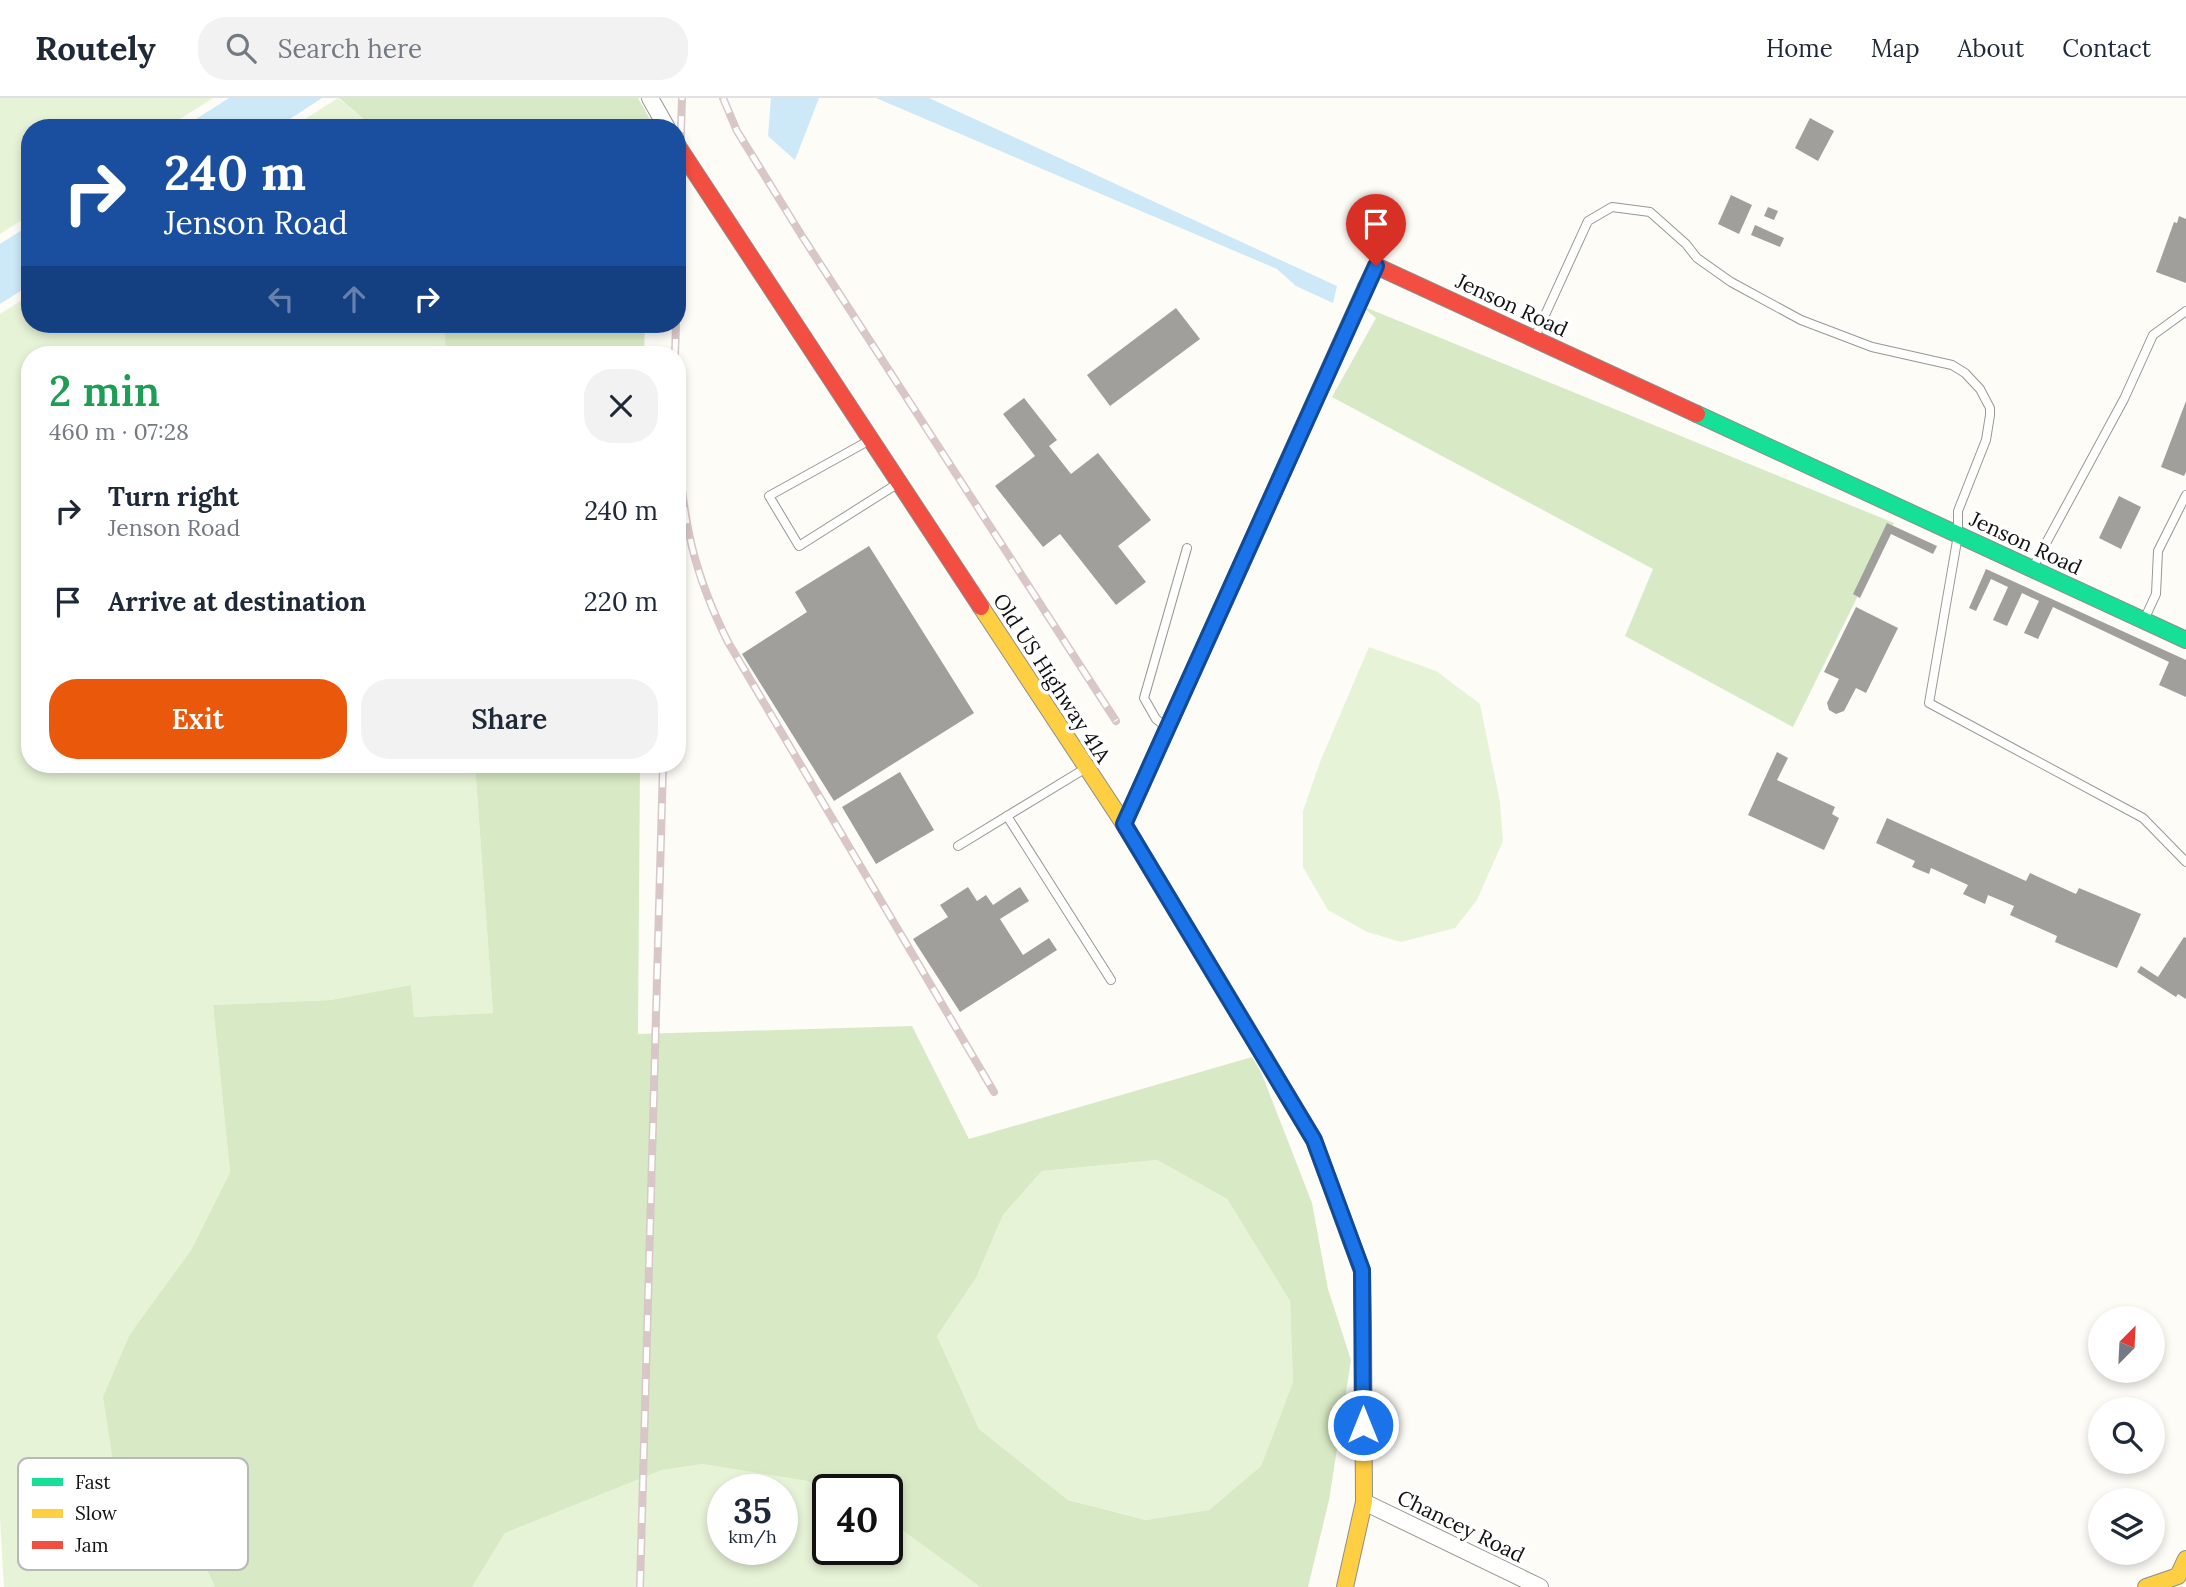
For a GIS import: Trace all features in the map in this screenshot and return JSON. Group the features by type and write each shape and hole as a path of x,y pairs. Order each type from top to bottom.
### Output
{"street":[{"path":"650,98 662,119"},
{"name":"Old US Highway 41A","path":"686,159 1124,824 1314,1140 1362,1270 1364,1502 1345,1587"},
{"name":"Jenson Road","path":"1124,824 1376,266 2186,640"},
{"name":"Chancey Road","path":"1364,1502 1541,1587"},
{"path":"2146,1587 2178,1576 2186,1559"}],"lane":[{"path":"1534,339 1588,221 1612,207 1650,212 1686,244 1696,258 1731,282 1801,320 1872,348 1952,365 1965,373 1980,389 1990,408 1990,415 1986,440 1958,511 1958,535 1928,703 2143,818 2186,862"},
{"path":"2032,569 2124,399 2153,335 2186,311"},
{"path":"870,440 769,496 800,546 898,483"},
{"path":"2144,621 2156,594 2158,551 2186,495"},
{"path":"1167,728 1156,719 1144,698 1152,662 1187,548"},
{"path":"958,846 1086,768"},
{"path":"1007,816 1111,980"}],"green space":[{"path":"0,98 213,98 180,119 21,119 21,221 0,234"},
{"path":"338,98 363,119 305,119"},
{"path":"339,98 638,98 650,119 364,119"},
{"path":"21,301 21,333 445,333 445,346 21,346 21,773 476,773 493,1013 414,1017 411,985 330,1000 213,1005 230,1172 191,1250 130,1334 122,1458 18,1458 18,1570 207,1570 215,1587 4,1587 0,1518 0,314"},
{"path":"1367,308 1894,523 1793,727 1625,636 1653,569 1332,397 1376,318"},
{"path":"445,333 645,333 644,346 445,346"},
{"path":"1369,647 1436,671 1480,704 1500,802 1503,841 1477,900 1455,928 1401,942 1367,932 1328,910 1303,867 1303,811 1320,762"},
{"path":"476,773 640,773 638,1034 912,1026 969,1139 1252,1057 1261,1072 1312,1203 1328,1289 1351,1360 1329,1500 1308,1587 980,1587 903,1531 903,1474 812,1474 812,1484 798,1480 798,1474 764,1474 703,1464 662,1470 505,1533 472,1587 215,1587 207,1570 248,1570 248,1458 113,1458 103,1397 130,1334 191,1250 230,1172 213,1005 330,1000 411,985 414,1017 493,1013","holes":["1157,1160 1227,1199 1290,1301 1293,1382 1261,1466 1209,1510 1146,1520 1068,1500 979,1429 937,1336 976,1278 1003,1215 1042,1171"]},
{"path":"1157,1160 1227,1199 1290,1301 1293,1382 1261,1466 1209,1510 1147,1520 1068,1500 979,1429 937,1336 976,1278 1003,1215 1042,1171"},
{"path":"703,1464 764,1474 707,1474 707,1565 798,1565 798,1480 812,1484 812,1565 903,1565 903,1531 980,1587 472,1587 505,1533 662,1470"}],"water":[{"path":"229,98 322,98 290,119 196,119"},
{"path":"771,98 819,98 795,160 768,136"},
{"path":"876,98 929,98 1337,286 1333,303 1296,286 1277,269"},
{"path":"21,231 21,291 0,304 0,244"}],"building":[{"path":"1810,118 1834,131 1818,161 1795,148"},
{"path":"1731,195 1752,205 1739,234 1718,224"},
{"path":"1768,207 1778,211 1774,220 1764,216"},
{"path":"2179,216 2186,219 2186,283 2156,272 2174,222 2177,223"},
{"path":"1755,225 1784,238 1780,247 1751,235"},
{"path":"1176,308 1200,339 1110,406 1087,375"},
{"path":"1024,398 1057,440 1049,446 1071,474 1098,453 1151,520 1118,546 1146,582 1116,605 1060,534 1043,547 995,486 1035,456 1003,414"},
{"path":"2186,401 2186,472 2184,476 2161,467"},
{"path":"2119,496 2141,507 2121,549 2099,538"},
{"path":"1887,523 1937,546 1933,554 1891,534 1860,598 1853,594"},
{"path":"869,546 974,713 834,801 742,654 807,612 795,592"},
{"path":"1986,569 2186,660 2186,697 2159,685 2169,662 2053,607 2038,639 2024,633 2039,601 2022,593 2007,626 1993,620 2008,587 1991,579 1976,611 1969,608"},
{"path":"1856,607 1898,628 1866,693 1856,688 1844,711 1836,714 1829,710 1827,703 1839,679 1824,672"},
{"path":"1777,752 1788,758 1777,780 1835,807 1832,814 1839,818 1824,850 1748,815"},
{"path":"900,772 934,830 876,864 842,807"},
{"path":"1887,818 2026,881 2030,873 2076,894 2079,888 2141,914 2117,968 2055,942 2057,936 2010,915 2014,906 1988,895 1985,904 1963,894 1968,885 1931,868 1929,874 1912,867 1915,861 1876,843"},
{"path":"968,887 977,901 986,895 993,905 1020,887 1029,901 1000,919 1023,955 1049,938 1057,950 960,1012 913,939 948,917 940,905"},
{"path":"2184,937 2186,999 2178,994 2176,997 2137,972 2141,966 2158,977"}],"railway":[{"path":"681,119 682,98"},
{"path":"723,98 737,131 802,236 1116,721"},
{"path":"675,346 676,333"},
{"path":"686,516 698,568 728,642 994,1092"},
{"path":"640,1587 663,773"}],"traffic: fast":[{"path":"1241,565 1366,287"},
{"path":"1697,414 2186,640"},
{"path":"1265,1058 1314,1140 1362,1271 1363,1330"}],"traffic: slow":[{"path":"981,607 1124,824 1265,1058"},
{"path":"1345,1587 1364,1502 1363,1330"},
{"path":"2146,1587 2178,1576 2186,1559"}],"traffic: jam":[{"path":"686,159 981,607"},
{"path":"1366,287 1376,266 1697,414"},
{"path":"1124,824 1241,565"}],"route":[{"path":"1363,1425 1362,1270 1314,1140 1124,824 1376,266"}]}
